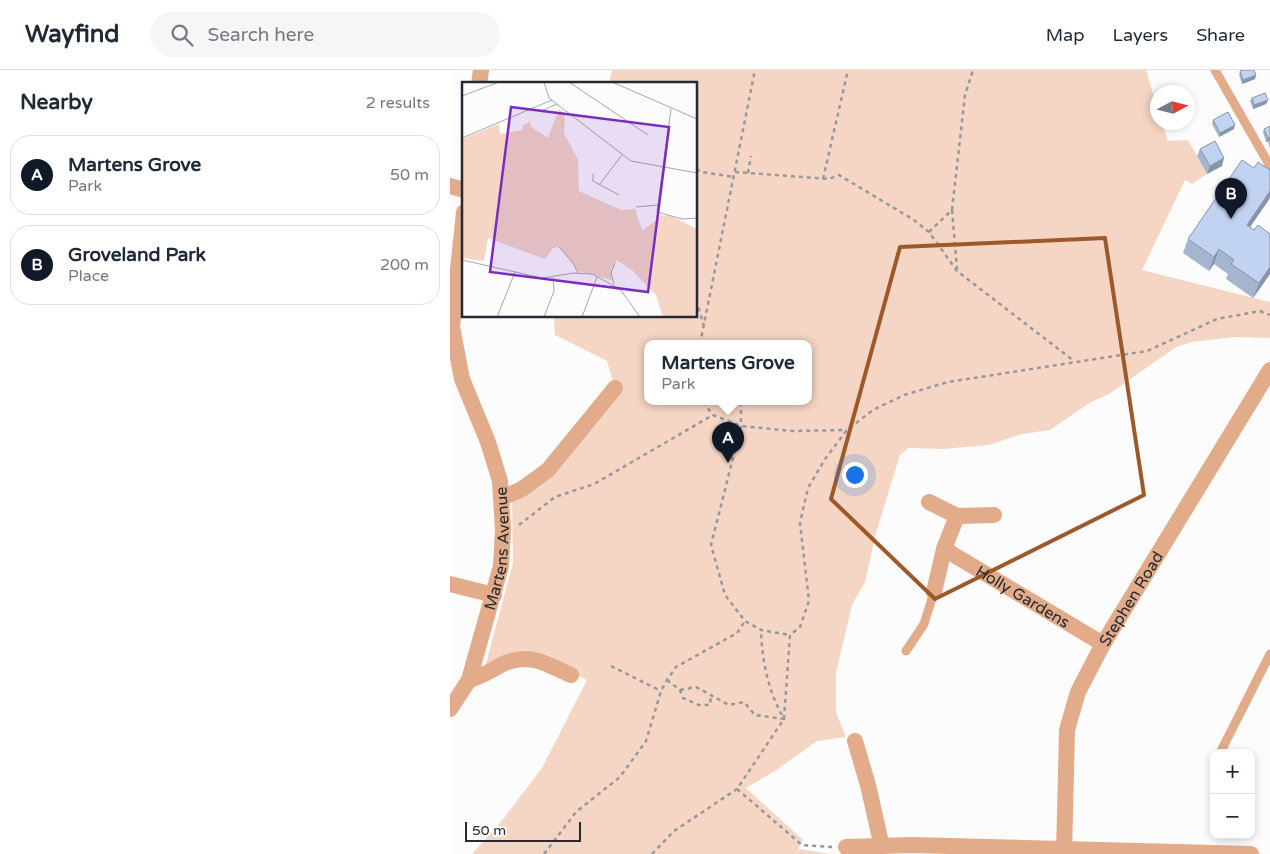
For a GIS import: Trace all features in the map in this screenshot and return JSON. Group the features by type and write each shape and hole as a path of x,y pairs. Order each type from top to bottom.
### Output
{"street":[{"name":"Martens Avenue","path":"450,709 469,680 501,566 503,529 500,481 488,442 456,380 452,327 462,231"},
{"name":"Stephen Road","path":"1064,852 1067,730 1078,692 1103,644 1270,370"},
{"path":"502,498 522,489 548,470 615,388"},
{"path":"929,502 957,516 994,515"},
{"path":"934,592 944,548 957,516"},
{"name":"Holly Gardens","path":"944,548 1103,644"},
{"path":"450,584 494,595"},
{"path":"469,680 480,677 519,658 535,659 571,675"},
{"path":"855,741 868,785 882,847"},
{"path":"846,851 912,845 1064,852 1250,854"}],"lane":[{"path":"1215,70 1270,166"},
{"path":"906,651 924,624 934,592"},
{"path":"1222,749 1270,654"}],"path":[{"path":"701,340 755,70"},
{"path":"823,179 848,70"},
{"path":"958,271 952,210 966,95 973,70"},
{"path":"748,174 751,156"},
{"path":"698,169 734,177"},
{"path":"735,172 829,180 839,175 914,220 929,232 958,271 1074,361"},
{"path":"929,232 952,210"},
{"path":"698,307 704,328"},
{"path":"652,854 674,831 737,789 784,719 790,635 800,627 809,601 800,523 808,488 825,459 847,430 873,410 904,395 948,382 1147,351 1217,319 1260,311 1270,315"},
{"path":"705,405 713,415 741,426 792,431 847,430"},
{"path":"741,405 741,426 710,544 725,595 745,621 761,630 790,635"},
{"path":"526,521 555,498 594,484 713,415"},
{"path":"544,854 576,812 620,777 646,741 661,691 676,667 737,633 745,621"},
{"path":"761,630 762,652 768,682 775,703 784,719"},
{"path":"611,666 661,691"},
{"path":"667,680 680,690 683,698 699,705 710,705 711,695"},
{"path":"680,690 696,687 729,705 744,702 755,715 784,719"},
{"path":"737,789 802,845 846,851"}],"highlighted area":[{"path":"1105,238 1144,495 935,599 831,499 900,247"}],"shaded area":[{"path":"612,70 1146,70 1150,85 1150,130 1164,130 1168,141 1188,140 1207,174 1192,184 1185,180 1142,270 1270,302 1270,338 1235,337 1192,342 1176,347 1109,394 1091,402 1050,430 1022,434 989,445 943,449 908,448 900,455 876,533 865,582 852,605 836,673 836,712 846,737 817,741 775,771 746,788 803,840 798,849 831,854 472,854 504,818 542,768 587,680 540,657 485,667 513,563 512,500 616,393 607,361 555,335 554,318 698,318 698,82 609,82"}],"building":[{"path":"1254,70 1256,75 1243,80 1240,71"},
{"path":"1265,93 1268,100 1254,105 1252,98"},
{"path":"1228,112 1235,125 1220,133 1213,120"},
{"path":"1270,126 1270,137 1268,138 1264,129"},
{"path":"1215,141 1224,158 1210,166 1200,149"},
{"path":"1242,160 1254,168 1258,162 1270,170 1270,191 1247,225 1254,230 1258,225 1270,234 1270,267 1259,283 1231,264 1234,260 1219,249 1214,257 1188,239"}],"place":[{"name":"Groveland Park","path":"1231,219"},
{"name":"Martens Grove","path":"728,463"}]}
